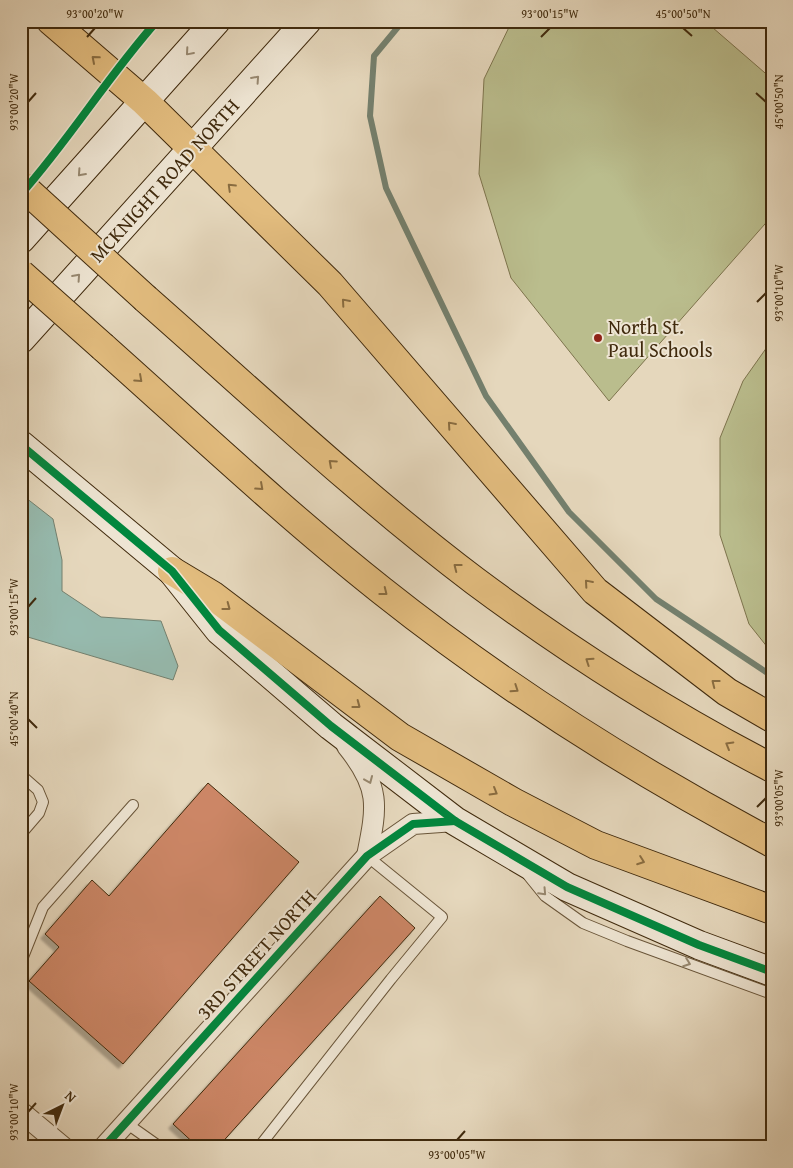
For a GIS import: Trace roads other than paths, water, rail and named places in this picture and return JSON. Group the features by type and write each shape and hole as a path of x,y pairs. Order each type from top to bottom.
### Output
{"highway":[{"path":"51,21 145,102 330,284 595,591 727,692 772,718"},
{"path":"21,185 146,299 366,494 474,580 528,620 603,670 772,768"},
{"path":"21,274 326,546 462,651 572,727 703,806 772,842"},
{"path":"172,571 212,595 400,737 513,802 596,845 772,910"}],"street":[{"path":"21,239 216,21"},
{"name":"MCKNIGHT ROAD NORTH","path":"21,339 193,150 307,21"},
{"path":"21,444 172,571 219,630 331,726 455,821 567,887 699,945 772,972"},
{"path":"331,726 369,777 376,799 367,856"},
{"name":"3RD STREET NORTH","path":"104,1147 367,856 413,824 455,821"},
{"path":"21,1112 63,1147"}],"lane":[{"path":"21,774 38,790 43,802 40,813 21,834"},
{"path":"21,962 27,952 43,907 133,805"},
{"path":"512,855 545,896 583,923 772,994"},
{"path":"259,1147 442,917 367,856"},
{"path":"126,1123 160,1147"}],"water":[{"path":"21,494 53,519 62,560 62,591 101,617 161,621 178,666 173,680 21,635"}],"waterway":[{"path":"403,21 374,56 370,116 386,188 486,396 569,512 656,599 772,676"}],"place":[{"name":"North St. Paul Schools","path":"598,338"}]}
